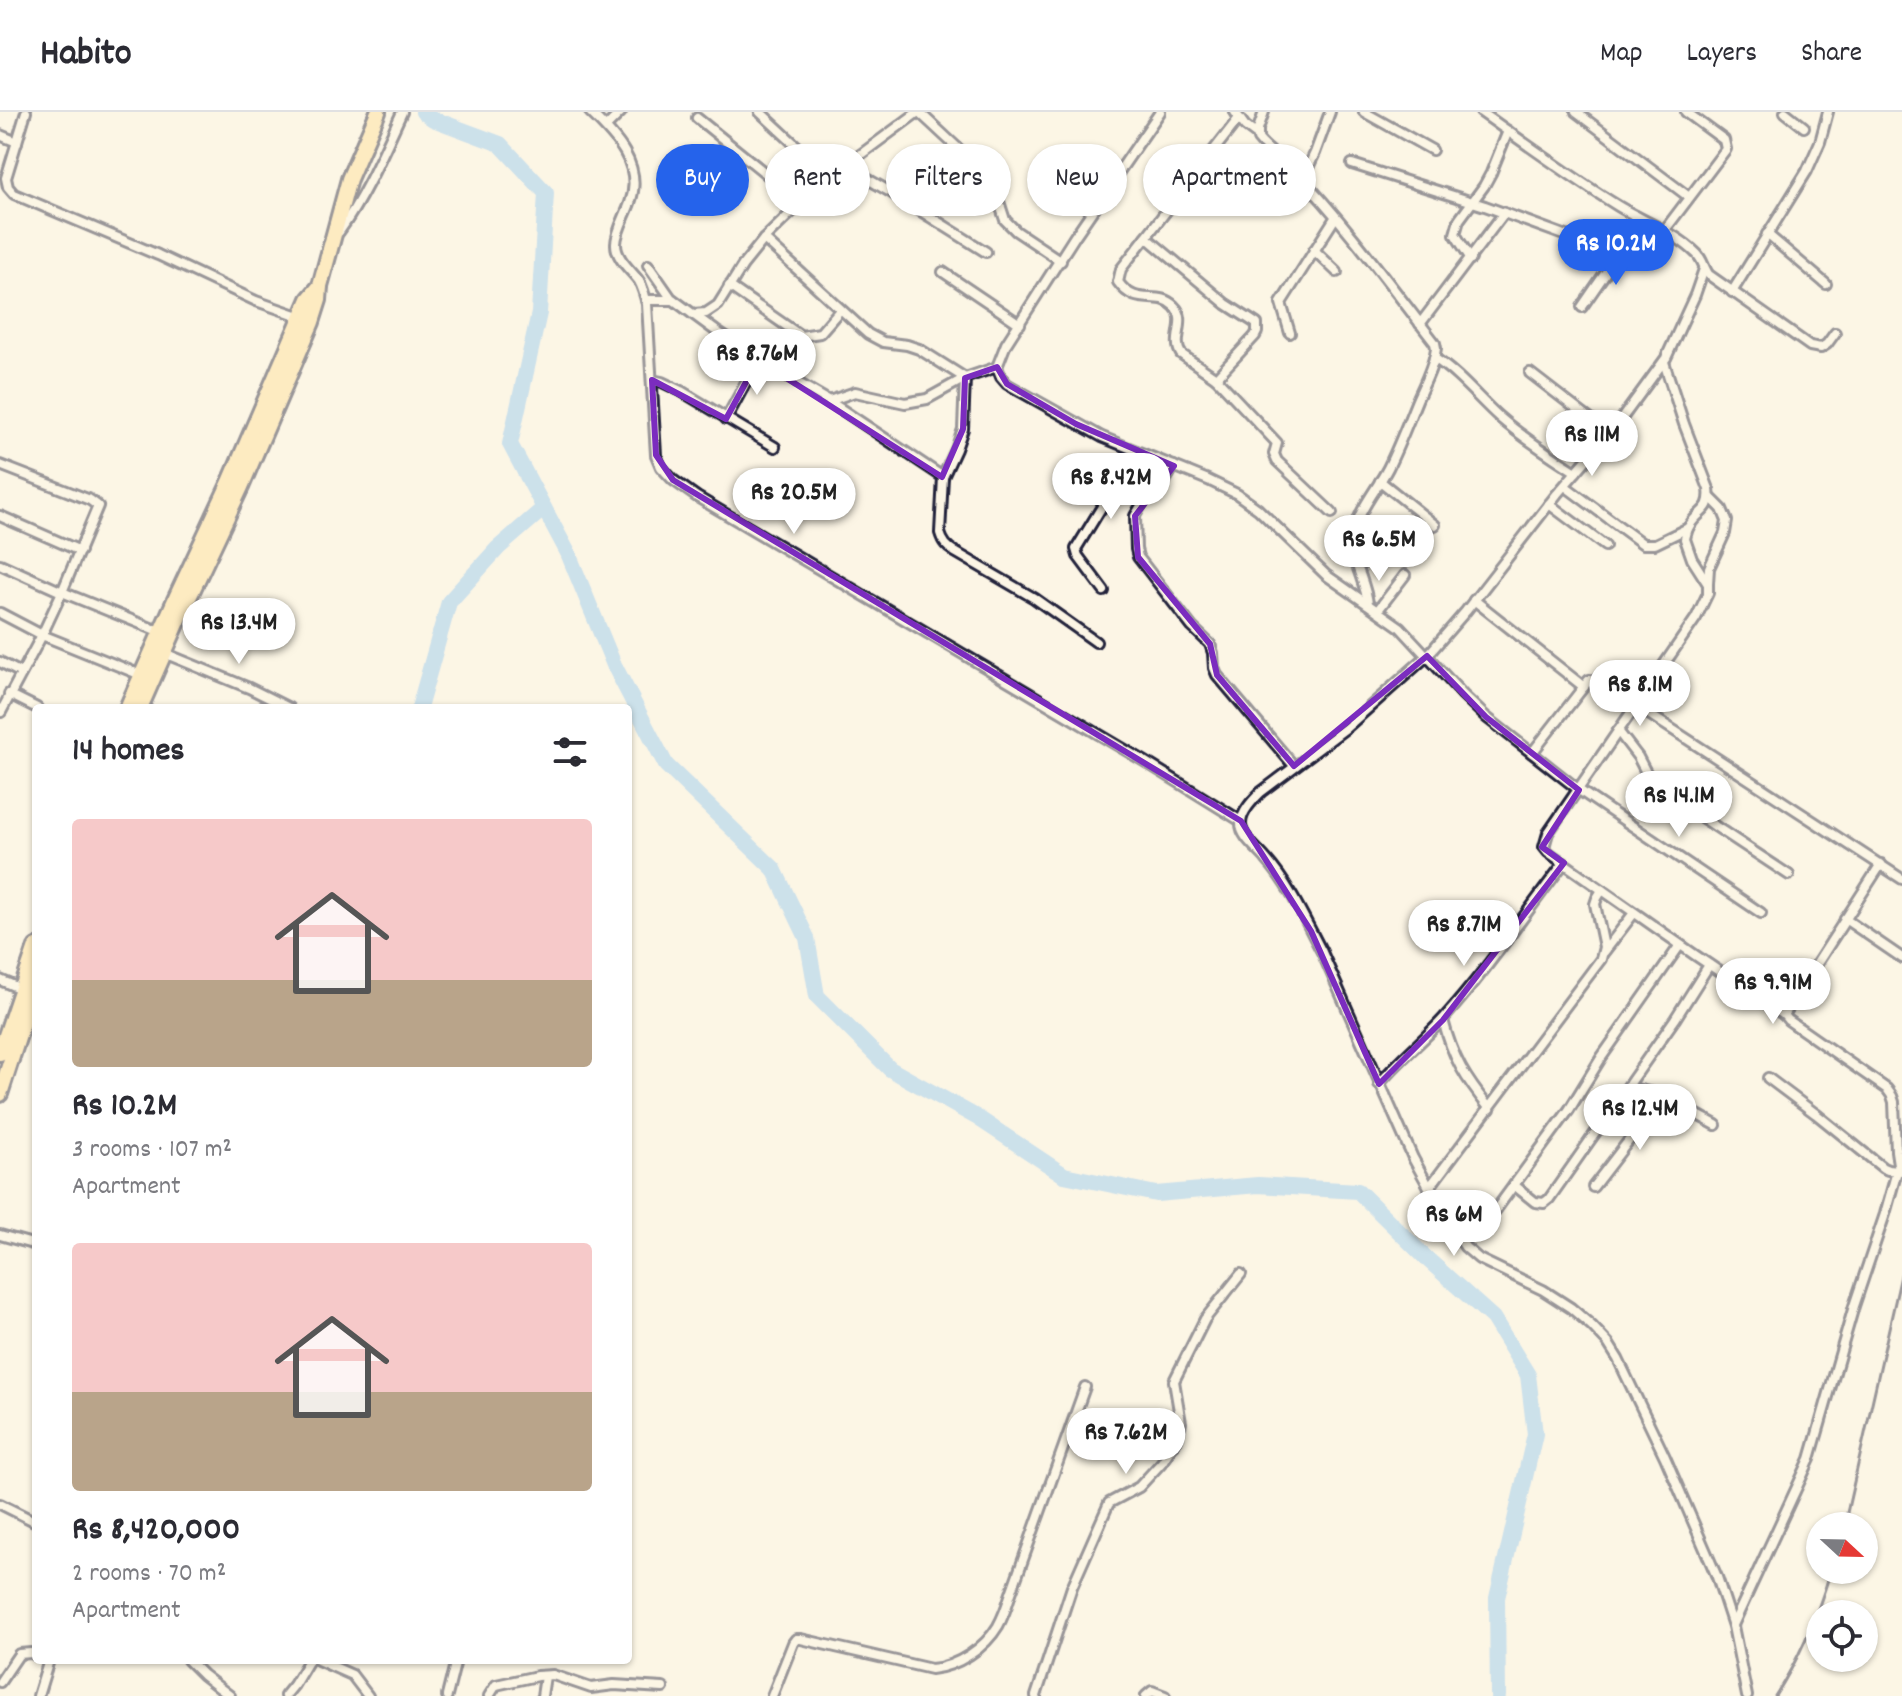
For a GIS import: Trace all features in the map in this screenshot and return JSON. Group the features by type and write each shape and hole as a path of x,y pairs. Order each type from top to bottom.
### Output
{"main road":[{"path":"142,704 312,322 342,199 378,112"},
{"path":"129,704 309,299 320,286"},
{"path":"0,1053 32,958"},
{"path":"0,1094 32,994"}],"street":[{"path":"26,112 6,178 14,194 158,255 256,301 302,317"},
{"path":"331,242 349,218 376,169 402,112"},
{"path":"590,112 628,156 634,180 633,196 616,243 618,256 640,283 646,300 656,455 661,467 673,480 725,514 1241,821 1245,835 1276,870 1311,931 1413,1158 1465,1247 1571,1308 1608,1343 1637,1396 1717,1577 1733,1626 1747,1696"},
{"path":"606,127 621,112"},
{"path":"760,112 794,144"},
{"path":"870,148 919,112 992,180 1005,220 1061,261"},
{"path":"1160,112 1000,356 997,367 1001,377 1007,384 1076,424 1237,494 1258,509 1326,575 1400,627 1478,709 1532,753 1579,790 1761,913"},
{"path":"1257,135 1264,112"},
{"path":"1316,150 1330,112"},
{"path":"1364,112 1432,150"},
{"path":"1481,112 1620,208 1664,231 1697,254 1709,275 1816,349 1827,344 1835,333"},
{"path":"1576,112 1689,197"},
{"path":"1664,231 1727,145 1686,112"},
{"path":"1785,112 1804,127"},
{"path":"1732,292 1807,171 1820,142 1828,112"},
{"path":"1262,144 1237,115 1121,269 1118,282 1138,297 1147,300 1161,298 1174,306 1179,312 1181,325 1178,349 1181,354 1216,378 1277,443 1274,454 1277,461 1332,513"},
{"path":"697,118 765,173"},
{"path":"1471,259 1455,234 1457,224 1491,173 1508,131"},
{"path":"0,135 17,142"},
{"path":"1352,164 1614,252"},
{"path":"870,180 986,252"},
{"path":"1316,196 1368,257 1436,348 1395,453 1359,518 1353,542 1354,553 1368,604"},
{"path":"1420,324 1504,213"},
{"path":"693,314 713,309 764,239 788,216"},
{"path":"1582,307 1613,262 1614,252 1636,216"},
{"path":"1290,333 1281,303 1335,218"},
{"path":"1767,234 1826,284"},
{"path":"1146,237 1226,304 1257,324 1255,336 1216,378"},
{"path":"764,239 868,334 883,342 919,349 965,378"},
{"path":"1314,250 1337,272"},
{"path":"648,265 673,300 758,360 829,401 943,477"},
{"path":"1241,821 1252,801 1271,783 1346,728 1427,656 1474,600 1664,362 1675,343 1704,269"},
{"path":"943,272 1020,324"},
{"path":"729,286 801,336 820,333 840,310"},
{"path":"646,300 673,300"},
{"path":"1434,358 1459,376 1502,420 1576,472"},
{"path":"726,419 758,360"},
{"path":"1664,362 1709,489 1710,497 1704,511 1692,522 1685,539 1697,568 1708,584"},
{"path":"829,401 855,392 905,403 927,399 965,378 997,367"},
{"path":"1530,373 1609,434"},
{"path":"965,378 963,429 943,477 942,541 947,547 1034,598 1096,642"},
{"path":"652,380 681,391 775,447"},
{"path":"1104,591 1076,549 1136,451"},
{"path":"0,465 96,502 98,506 42,635 1,712"},
{"path":"1174,466 1164,483 1143,502 1135,516 1138,557 1192,627 1210,644 1217,675 1294,766"},
{"path":"1380,481 1435,525"},
{"path":"1565,486 1643,544 1655,544 1688,528"},
{"path":"1710,497 1722,509 1727,521 1725,533 1709,568 1708,593 1696,618 1544,842 1544,847 1887,1089 1894,1102 1899,1171 1854,1306 1810,1459 1733,1626"},
{"path":"1549,504 1605,546"},
{"path":"0,516 80,551"},
{"path":"0,564 161,632"},
{"path":"1378,610 1405,575"},
{"path":"1474,600 1584,687"},
{"path":"0,613 42,635 141,675"},
{"path":"164,653 281,704"},
{"path":"0,662 21,673"},
{"path":"1532,753 1589,680 1598,681 1902,879"},
{"path":"9,694 32,706"},
{"path":"1618,731 1638,757 1651,782 1789,875"},
{"path":"1379,1084 1395,1064 1443,1020 1564,863"},
{"path":"1784,1015 1881,864"},
{"path":"1602,890 1595,904 1604,952"},
{"path":"1429,1188 1634,913"},
{"path":"1845,919 1902,958"},
{"path":"1481,1230 1569,1110 1601,1058 1680,945"},
{"path":"1514,1185 1535,1202 1544,1203 1628,1087 1709,965"},
{"path":"0,980 21,989"},
{"path":"1443,1020 1457,1064 1490,1109"},
{"path":"1768,1078 1883,1168 1899,1171"},
{"path":"1628,1087 1652,1091 1716,1125"},
{"path":"1593,1187 1650,1113 1675,1102"},
{"path":"0,1235 32,1244"},
{"path":"1036,1696 1072,1587 1109,1503 1139,1487 1162,1462 1177,1439 1181,1423 1174,1381 1205,1319 1241,1274"},
{"path":"773,1696 796,1639 931,1669 946,1668 976,1650 999,1624 1085,1387"},
{"path":"0,1504 32,1520"},
{"path":"0,1682 19,1654 32,1653"},
{"path":"38,1696 48,1664"},
{"path":"192,1664 230,1696"},
{"path":"285,1696 307,1664"},
{"path":"327,1664 352,1675 368,1696"},
{"path":"455,1664 448,1694 461,1696"},
{"path":"489,1696 496,1685 545,1676 563,1677 591,1688 614,1685 663,1688"},
{"path":"542,1696 545,1676"},
{"path":"1146,1696 1152,1691 1165,1696"}],"highlighted area":[{"path":"758,360 942,477 963,429 965,378 997,367 1007,384 1076,424 1174,466 1135,516 1138,557 1210,644 1217,675 1294,766 1427,656 1486,717 1579,790 1542,847 1564,863 1443,1020 1379,1084 1311,931 1241,821 673,480 656,455 652,380 726,419"}],"waterway":[{"path":"423,112 433,119 500,144 546,193 539,313 510,444 568,553 614,665 666,765 774,869 807,938 817,996 890,1069 978,1118 1064,1175 1156,1194 1258,1185 1358,1191 1493,1318 1528,1375 1535,1434 1497,1598 1498,1696"},
{"path":"420,704 449,602 498,548 544,508"}],"railway":[{"path":"1847,1512 1902,1271"},
{"path":"1775,1696 1808,1635 1826,1584"}]}
